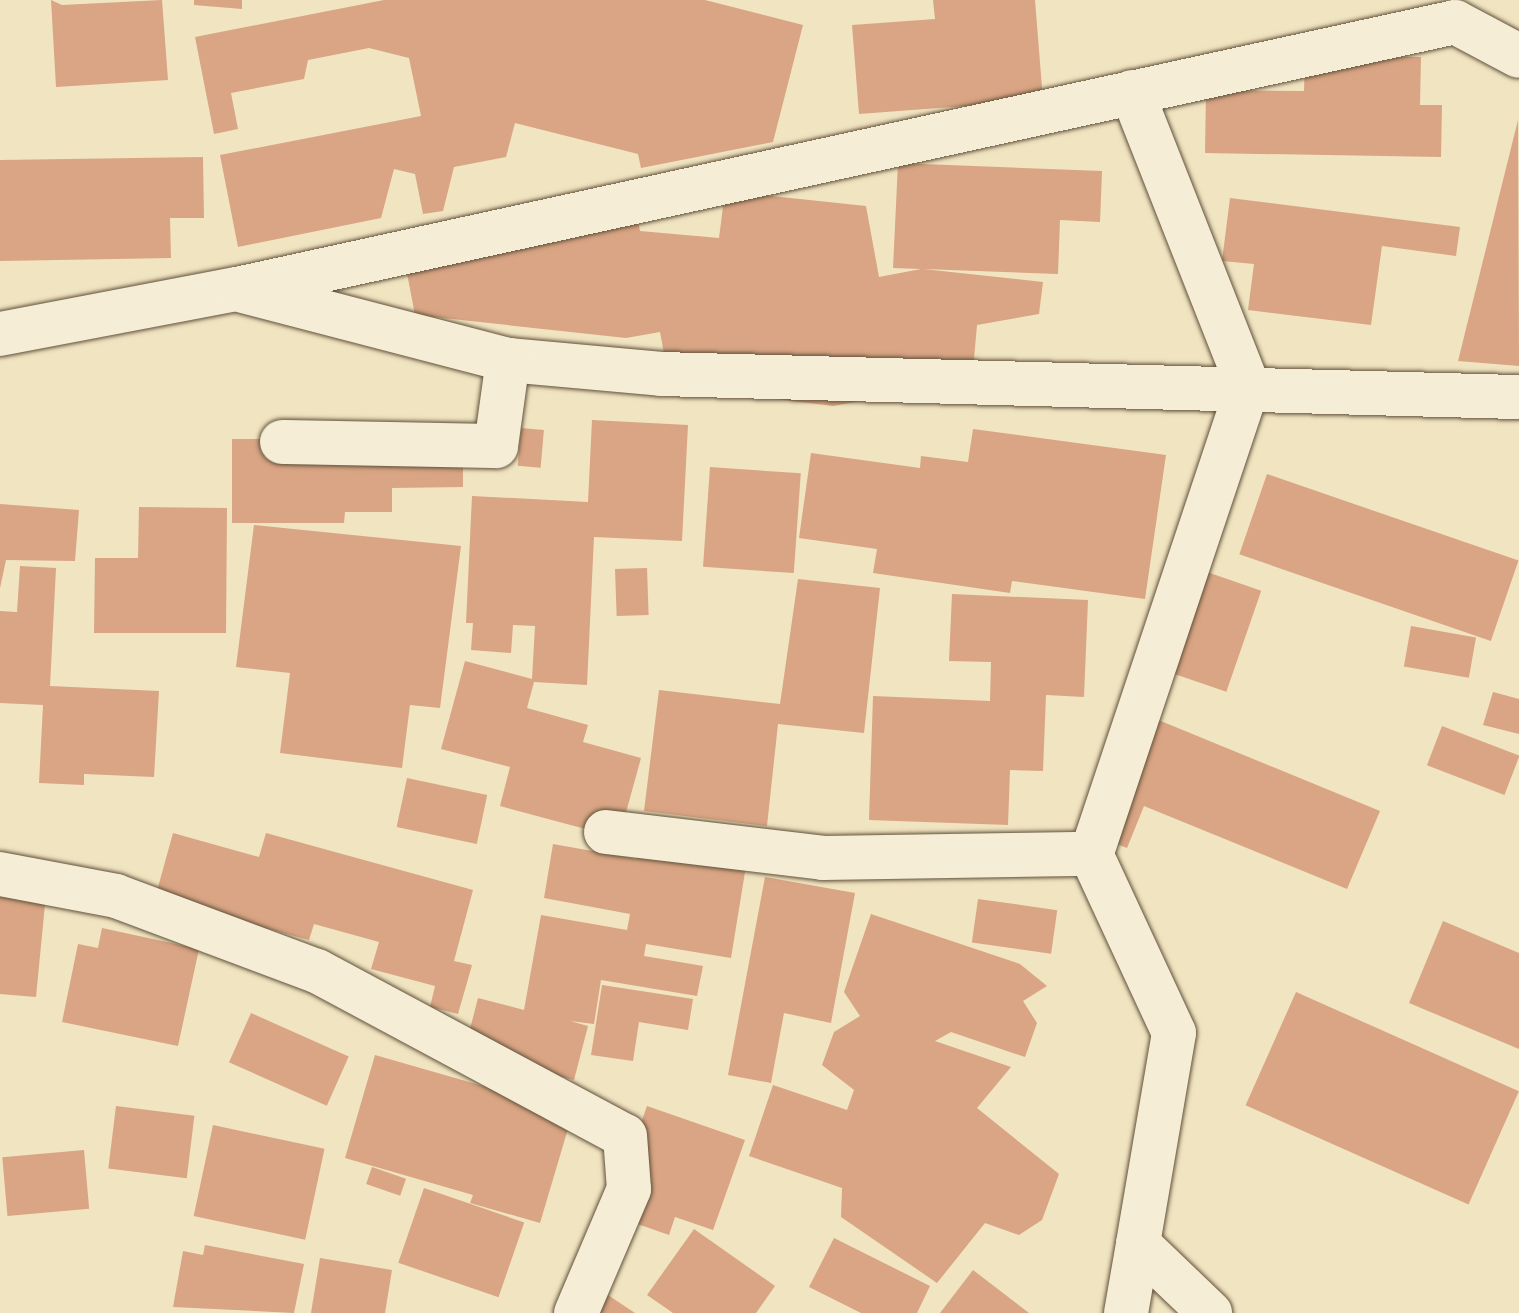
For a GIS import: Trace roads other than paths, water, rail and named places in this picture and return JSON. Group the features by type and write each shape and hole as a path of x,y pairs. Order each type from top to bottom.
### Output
{"street":[{"path":"0,334 237,289 1132,92 1441,11 1519,56"},
{"path":"1126,1313 1174,1033 1091,854 1248,386 1132,92"},
{"path":"237,289 508,360 661,374 1248,386 1519,397"},
{"path":"282,442 496,446 508,360"},
{"path":"606,832 823,858 1091,854"},
{"path":"0,874 116,896 317,971 625,1136 629,1189 576,1313"},
{"path":"1138,1244 1210,1313"}]}
